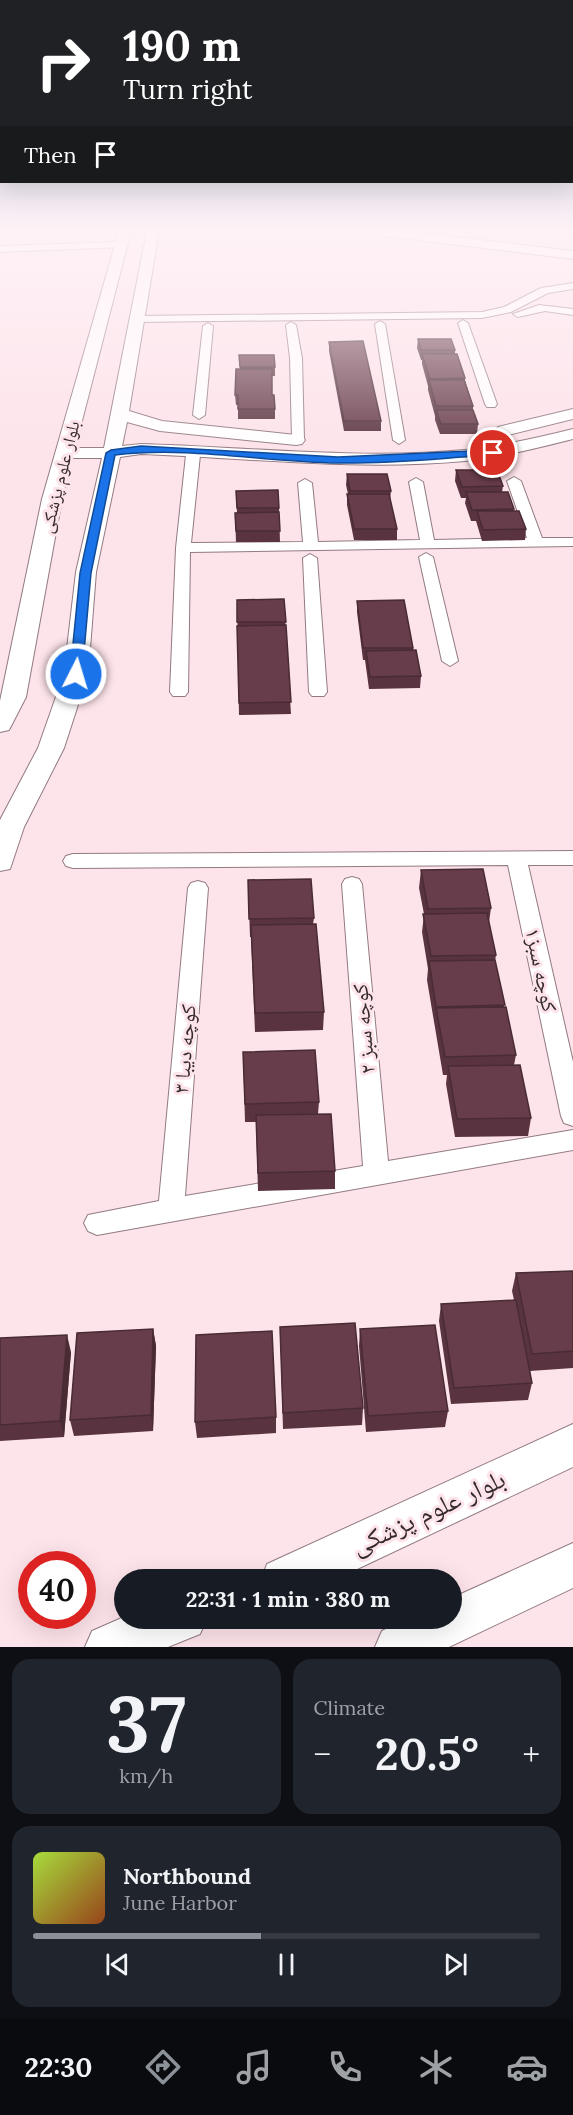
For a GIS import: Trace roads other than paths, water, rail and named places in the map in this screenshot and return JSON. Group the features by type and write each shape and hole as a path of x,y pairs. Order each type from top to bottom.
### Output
{"street":[{"name":"بلوار علوم پزشکی","path":"0,725 14,697 52,500 105,308"},
{"path":"0,862 10,827 51,748 76,674 86,573 111,453 143,322 144,308"},
{"path":"143,322 482,315 509,308"},
{"path":"143,322 208,326 463,323 513,317 536,308"},
{"path":"463,323 491,404"},
{"path":"380,324 405,440 379,441 382,459"},
{"path":"291,325 296,358 298,440"},
{"path":"199,415 208,326"},
{"path":"120,414 160,426 298,440 382,459 493,453 564,441 573,434"},
{"path":"469,437 537,424 573,414"},
{"path":"64,453 111,453 141,449 340,451 369,441"},
{"path":"179,692 183,554 193,455"},
{"path":"514,481 536,543"},
{"path":"416,482 427,551 450,661"},
{"path":"306,483 318,692"},
{"path":"427,551 573,542"},
{"path":"183,554 427,551 573,555"},
{"path":"73,861 573,858"},
{"name":"کوچه سبز۱","path":"517,859 573,1116"},
{"name":"کوچه سبز ۲","path":"352,884 375,1174"},
{"name":"کوچه دیبا ۳","path":"171,1210 198,888"},
{"path":"97,1223 573,1140"},
{"name":"بلوار علوم پزشکی","path":"308,1569 573,1445"},
{"path":"398,1647 573,1564"},
{"path":"108,1647 155,1629"}]}
